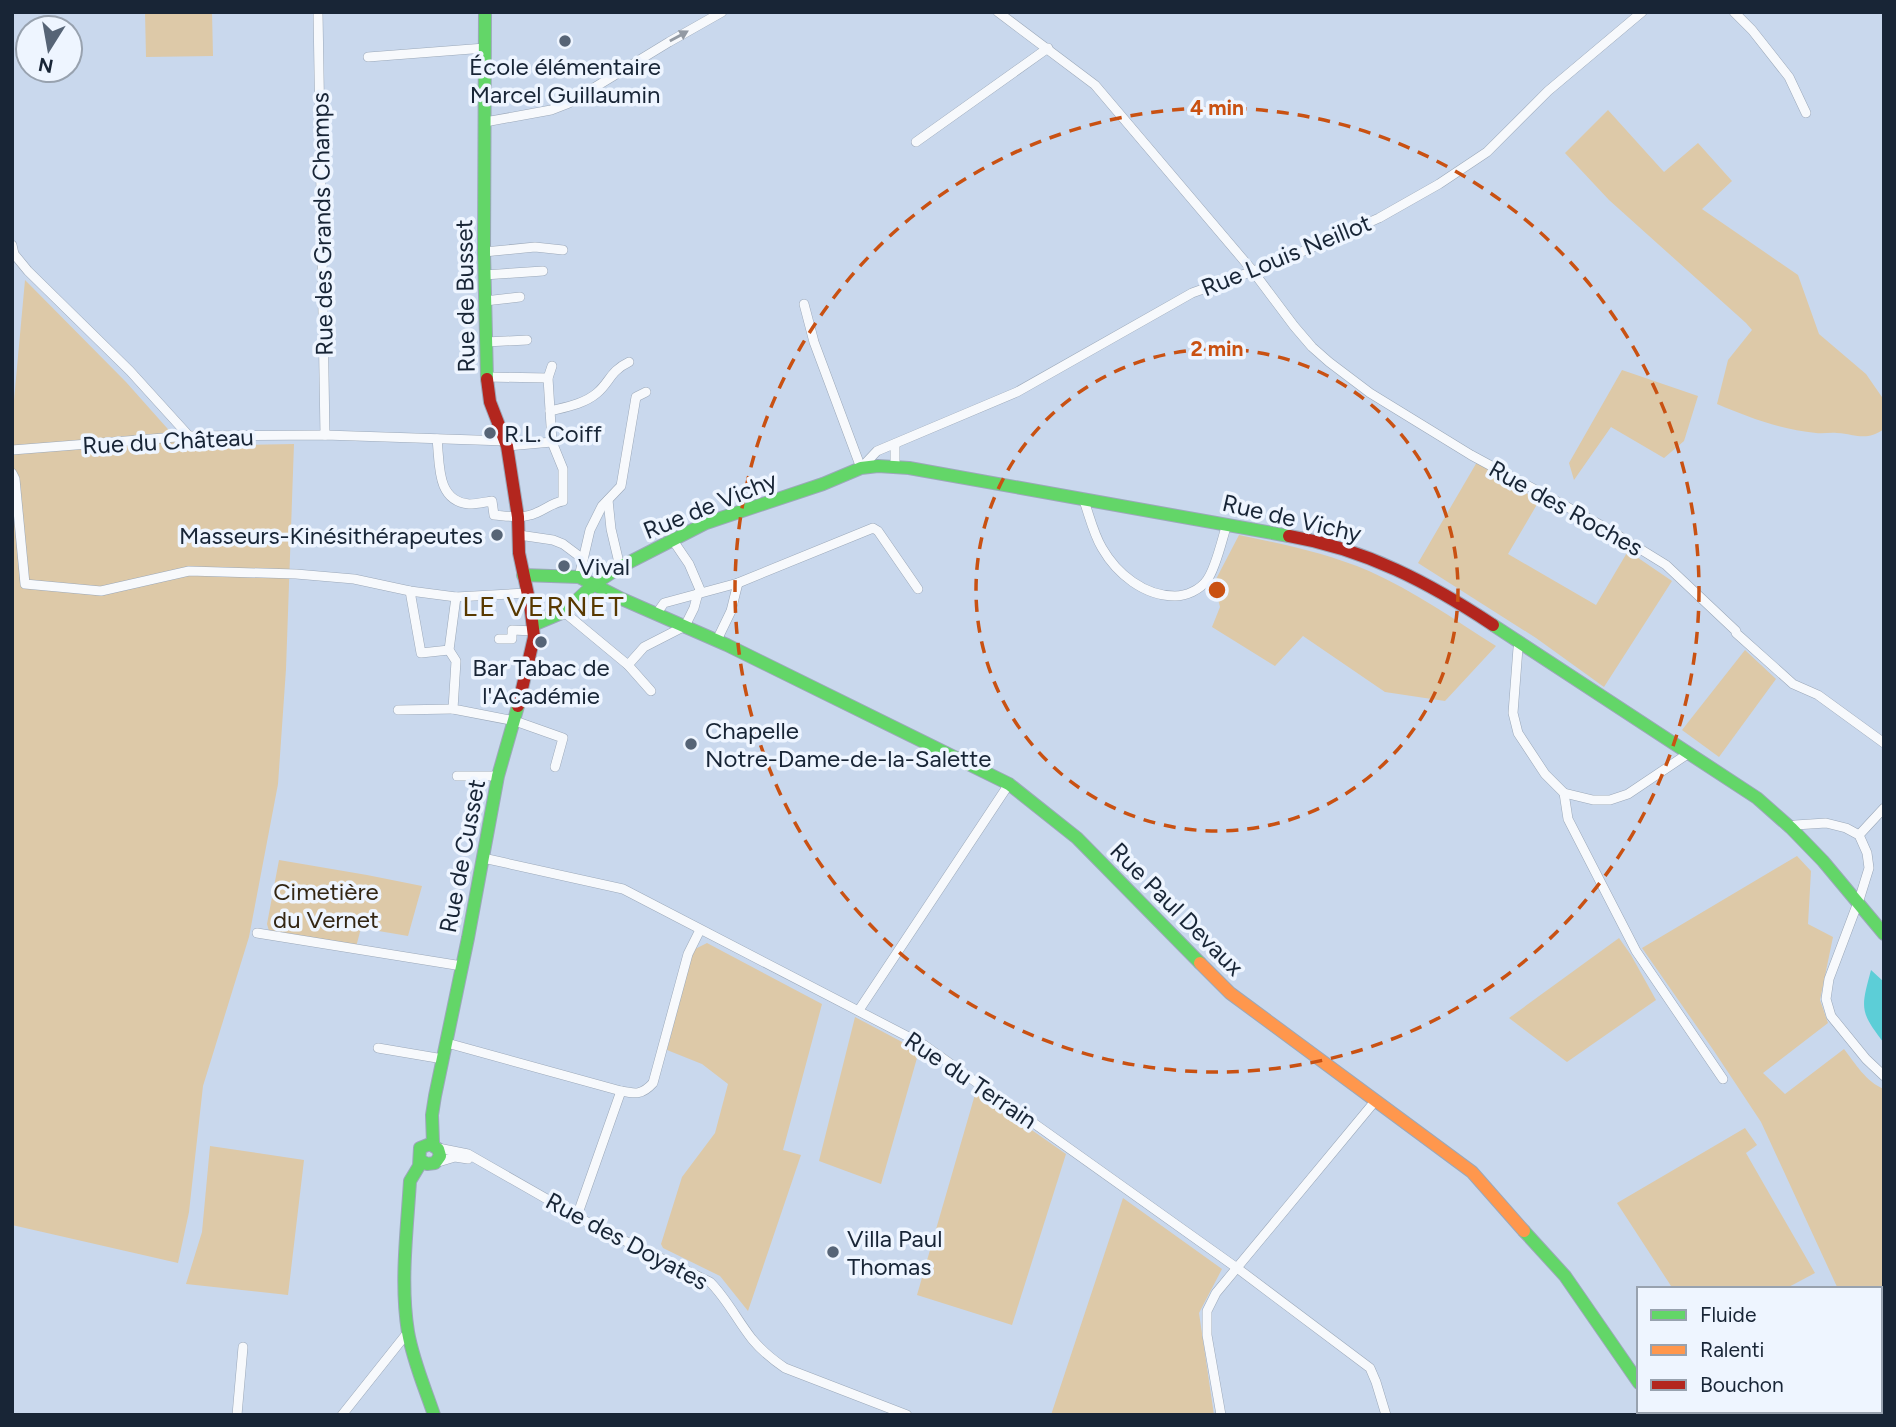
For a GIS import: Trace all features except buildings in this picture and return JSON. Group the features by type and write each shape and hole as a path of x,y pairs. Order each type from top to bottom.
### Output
{"street":[{"name":"Rue des Grands Champs","path":"318,12 325,435"},
{"name":"Rue de Busset","path":"485,12 484,275 487,377 490,402 507,444 518,517 519,553 533,628"},
{"path":"485,122 551,110 569,103 722,12"},
{"name":"Rue des Roches","path":"998,12 1095,85 1252,270 1293,326 1329,362 1370,393 1471,455 1606,528 1666,565 1793,684 1818,695 1884,743"},
{"name":"Rue Louis Neillot","path":"861,468 877,451 1017,392 1192,293 1290,257 1379,218 1487,152 1548,91 1642,12"},
{"path":"1734,12 1752,30 1789,77 1806,113"},
{"path":"368,57 485,48"},
{"path":"916,142 1048,48"},
{"path":"484,252 535,247 563,250"},
{"path":"12,266 13,250"},
{"path":"13,250 28,271 130,371 189,436"},
{"path":"484,275 543,271"},
{"path":"485,301 520,297"},
{"path":"804,304 814,342 861,468"},
{"path":"486,342 527,340"},
{"path":"550,411 580,403 596,395 612,373 629,362"},
{"path":"437,439 442,485 447,494 457,501 470,504 492,501 494,515 518,517 535,513 553,502 563,501 563,469 552,442 548,378 552,366"},
{"path":"487,377 548,378"},
{"path":"523,575 579,577 590,530 602,506 621,486 636,397 646,392"},
{"name":"Rue du Château","path":"12,450 189,436 325,435 507,444 552,442"},
{"path":"895,444 895,467"},
{"name":"Rue de Vichy","path":"564,612 593,585 671,538 861,468 878,466 971,478 1318,541 1366,556 1452,598 1757,799 1791,828 1823,861 1884,934"},
{"path":"12,473 15,479 25,584 101,591 189,571 296,574 354,579 456,597 526,593"},
{"path":"1083,498 1102,548 1125,578 1164,596 1182,596 1196,590 1208,580 1227,524"},
{"path":"608,500 611,529 620,567"},
{"path":"657,613 664,603 738,583 873,528 878,531 918,589"},
{"path":"519,535 553,540 583,559"},
{"path":"628,665 644,647 685,626 694,608 699,593 689,564 671,538"},
{"name":"Rue Paul Devaux","path":"579,577 717,640 1009,784 1077,838 1230,993 1465,1167 1481,1182 1552,1259 1637,1380"},
{"path":"717,640 731,611 738,583"},
{"path":"410,591 421,653 449,650"},
{"path":"453,709 456,661 449,650 456,597"},
{"path":"499,639 512,639 512,630 533,628 564,612 628,665 651,691"},
{"name":"Rue de Cusset","path":"431,1145 435,1096 498,776 515,721 534,637 533,628"},
{"path":"1521,642 1518,648 1513,713 1518,733 1545,774 1564,793 1593,800 1610,800 1628,794 1689,753"},
{"path":"397,710 453,709 515,721 563,737 555,767"},
{"path":"457,776 498,776"},
{"path":"859,1010 1009,784"},
{"path":"1564,793 1568,819 1636,951 1723,1079"},
{"path":"1859,835 1884,808"},
{"path":"1791,828 1795,824 1826,823 1846,828 1859,835 1867,853 1869,867 1829,979 1826,999 1831,1016 1866,1059 1884,1076"},
{"name":"Rue du Terrain","path":"482,858 624,889 924,1045 1237,1268 1370,1368 1385,1415"},
{"path":"447,1043 621,1091 646,1091 653,1083 688,954 700,930"},
{"path":"257,933 462,966"},
{"path":"378,1048 443,1059"},
{"path":"577,1216 621,1091"},
{"path":"1221,1415 1207,1335 1207,1311 1216,1293 1376,1100"},
{"path":"429,1162 419,1152 431,1145 440,1156 429,1162 419,1166 410,1181 405,1286 408,1332 415,1361 435,1415"},
{"name":"Rue des Doyates","path":"431,1145 468,1154 625,1242 709,1282 722,1293 752,1338 769,1357 785,1368 907,1415"},
{"name":"Rue des Doyates","path":"429,1162 454,1157 477,1161"},
{"path":"342,1415 408,1332"},
{"path":"237,1415 243,1347"}],"green space":[{"path":"145,12 212,12 213,56 146,57"},
{"path":"1608,110 1664,172 1698,143 1732,181 1702,209 1798,275 1819,334 1866,374 1884,400 1884,429 1866,436 1803,431 1765,422 1717,404 1728,360 1752,330 1609,200 1565,153"},
{"path":"25,280 126,382 183,446 294,444 286,669 278,784 249,937 203,1086 189,1212 178,1263 12,1225 12,422"},
{"path":"1622,370 1698,396 1684,441 1664,458 1611,427 1574,480 1569,463"},
{"path":"1477,462 1539,501 1508,554 1596,605 1628,551 1672,581 1604,687 1536,638 1418,563"},
{"path":"1239,535 1321,554 1369,571 1418,597 1496,646 1445,701 1385,692 1303,636 1275,666 1212,627 1220,607 1214,583"},
{"path":"1745,650 1776,679 1719,757 1682,730"},
{"path":"1797,856 1811,871 1808,924 1833,937 1820,1000 1828,1023 1763,1073 1785,1094 1844,1049 1866,1077 1884,1089 1884,1361 1882,1287 1837,1287 1761,1122 1642,948"},
{"name":"Cimetière du Vernet","path":"279,860 422,886 408,936 361,928 356,947 269,931 267,924"},
{"path":"1619,938 1656,1000 1567,1062 1509,1018"},
{"path":"707,943 822,1004 783,1150 801,1155 748,1311 720,1276 663,1248 661,1244 682,1177 715,1133 728,1084 702,1064 667,1050 693,950"},
{"path":"855,1017 919,1051 881,1184 819,1161"},
{"path":"976,1091 1066,1154 1012,1325 917,1295"},
{"path":"1745,1128 1757,1145 1746,1153 1815,1273 1789,1287 1672,1287 1617,1203"},
{"path":"210,1146 304,1160 288,1295 186,1284 202,1232"},
{"path":"1123,1198 1222,1269 1199,1313 1214,1415 1051,1415"}],"shaded area":[{"path":"1871,970 1884,982 1884,1043 1864,1009"}],"traffic: fast":[{"path":"485,12 484,252 487,379"},
{"path":"533,625 564,612 593,585 620,567 706,523 823,484 861,468 909,468 1289,536"},
{"path":"523,575 579,577 727,645 1009,784 1077,838 1200,963"},
{"path":"1493,625 1757,798 1823,861 1884,934"},
{"path":"433,1143 432,1115 435,1096 498,776 518,706"},
{"path":"420,1160 427,1164 435,1163 440,1156 438,1149 430,1144 420,1148 419,1166 410,1181 405,1295 410,1343 434,1415"},
{"path":"1524,1231 1565,1276 1637,1380"}],"traffic: slow":[{"path":"1200,963 1230,993 1472,1172 1524,1231"}],"traffic: jam":[{"path":"487,379 490,402 507,446 518,517 519,553 534,637 518,706"},
{"path":"1289,536 1344,549 1396,570 1445,595 1493,625"}],"place":[{"name":"École élémentaire Marcel Guillaumin","path":"565,41"},
{"name":"R.L. Coiff","path":"490,433"},
{"name":"Masseurs-Kinésithérapeutes","path":"497,535"},
{"name":"Vival","path":"564,566"},
{"name":"Bar Tabac de l'Académie","path":"541,642"},
{"name":"Chapelle Notre-Dame-de-la-Salette","path":"691,744"},
{"name":"Villa Paul Thomas","path":"833,1252"}],"district":[{"name":"LE VERNET","path":"544,606"}]}
